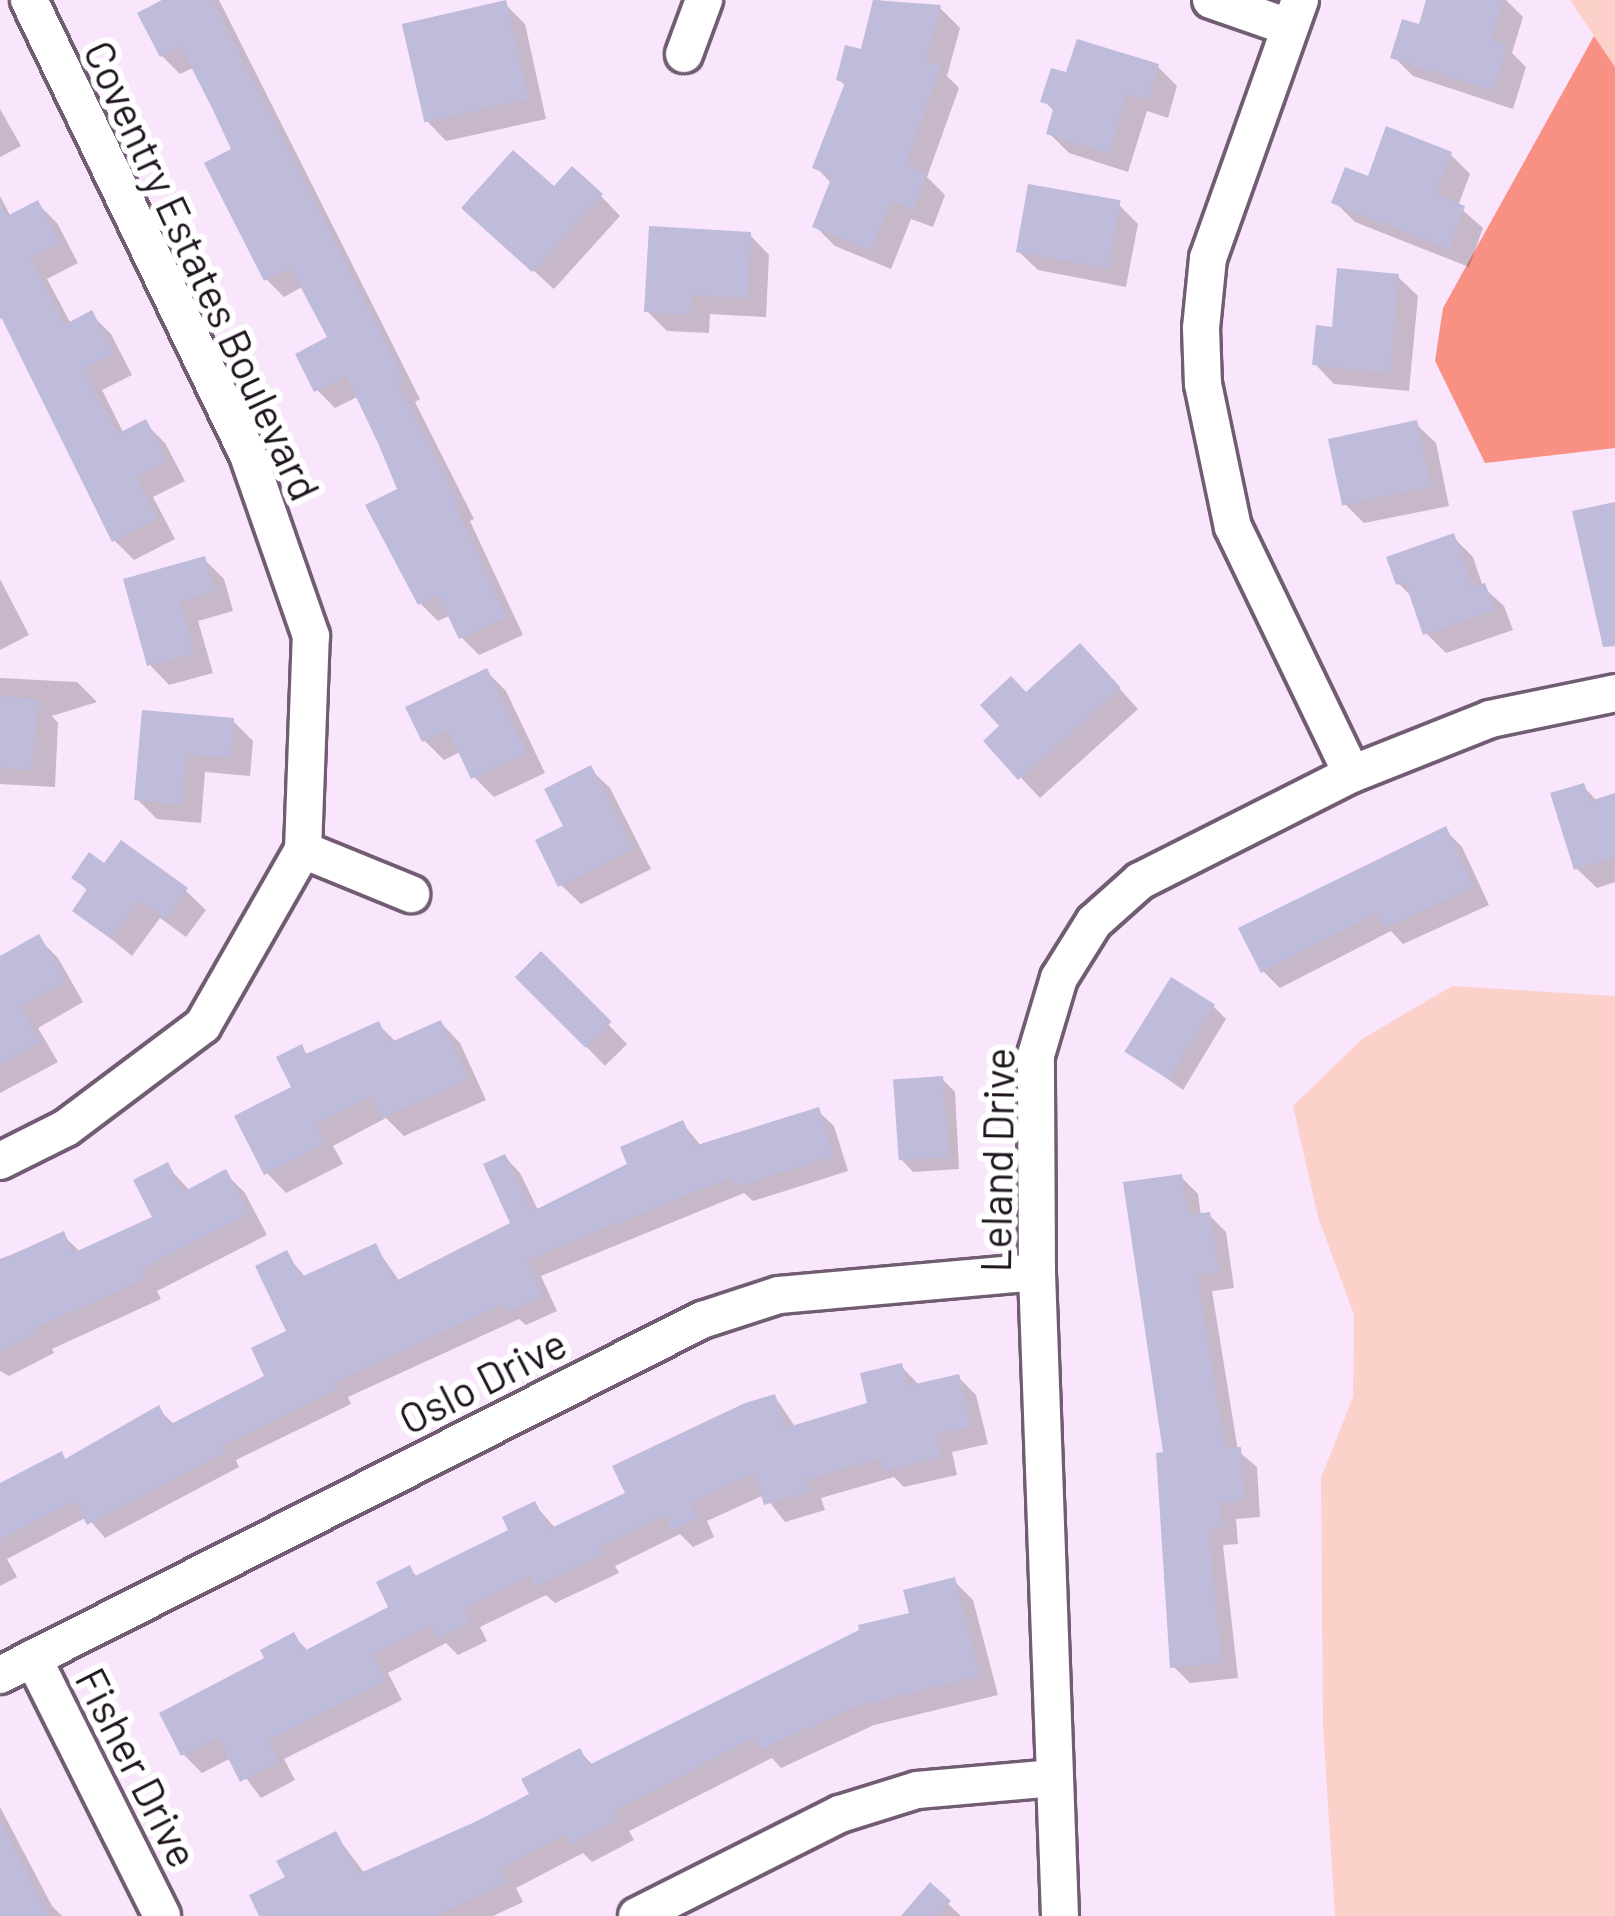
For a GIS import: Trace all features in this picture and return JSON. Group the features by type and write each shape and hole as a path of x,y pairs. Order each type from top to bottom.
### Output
{"street":[{"name":"Coventry Estates Boulevard","path":"0,1161 66,1128 203,1025 303,850 311,636 248,455 29,0"},
{"path":"684,54 704,0"},
{"path":"1210,0 1294,14 1208,258 1201,328 1203,385 1233,527 1352,774"},
{"name":"Leland Drive","path":"1060,1916 1037,1271 1036,1055 1059,978 1094,922 1140,881 1352,774 1490,718 1615,693"},
{"path":"303,850 412,894"},
{"name":"Oslo Drive","path":"16,1667 702,1320 779,1294 1037,1271"},
{"name":"Fisher Drive","path":"16,1667 162,1916"},
{"path":"638,1916 840,1814 917,1790 1054,1778"}],"shaded area":[{"path":"1570,0 1615,0 1615,67 1594,36"},
{"path":"1594,36 1615,67 1615,448 1485,463 1435,361 1443,308"},
{"path":"1452,986 1615,996 1615,1916 1335,1916 1323,1726 1321,1478 1353,1397 1354,1315 1318,1217 1293,1106 1362,1039"}],"building":[{"path":"162,0 212,0 405,380 399,383 458,500 454,503 507,617 459,639 438,595 418,605 365,505 397,489 378,443 346,376 314,392 295,354 327,337 290,267 264,281 204,163 231,149 213,110 181,47 160,57 137,13"},
{"path":"506,0 529,98 424,122 402,24"},
{"path":"873,0 941,5 926,61 941,65 906,164 927,173 913,210 891,201 871,251 812,227 832,176 812,168 845,83 836,80 845,45 861,49"},
{"path":"1426,0 1503,0 1491,39 1508,45 1494,91 1390,58 1402,19 1419,24"},
{"path":"1077,39 1159,64 1148,100 1127,93 1109,154 1046,134 1054,106 1040,102 1051,68 1066,72"},
{"path":"1386,126 1452,152 1436,194 1465,206 1449,249 1331,203 1345,167 1368,176"},
{"path":"513,150 554,186 572,166 603,194 532,272 461,208"},
{"path":"1028,184 1121,200 1109,268 1016,252"},
{"path":"38,200 60,243 30,258 64,325 92,310 114,354 84,369 117,434 146,419 167,461 136,477 157,518 112,542 0,315 0,201 7,216"},
{"path":"649,226 751,232 748,298 691,295 690,315 644,312"},
{"path":"1337,268 1399,274 1390,373 1312,365 1316,325 1332,327"},
{"path":"1417,420 1431,487 1342,505 1328,439"},
{"path":"1615,502 1615,646 1603,647 1572,511"},
{"path":"1454,533 1472,587 1485,583 1495,610 1423,635 1405,582 1396,585 1386,557"},
{"path":"205,556 215,592 180,601 195,653 147,666 123,579"},
{"path":"1080,643 1121,688 1018,780 983,741 999,726 980,705 1011,676 1026,692"},
{"path":"487,668 527,753 471,779 448,730 422,742 405,707"},
{"path":"0,696 39,700 31,771 0,767"},
{"path":"142,710 234,718 231,758 186,754 182,805 134,800"},
{"path":"591,765 633,849 558,887 535,840 563,826 544,789"},
{"path":"1584,783 1590,801 1615,793 1615,857 1574,870 1550,793"},
{"path":"1446,826 1474,887 1384,928 1377,913 1261,973 1238,928"},
{"path":"121,840 188,888 166,920 139,900 111,939 72,911 87,889 71,878 89,852 104,863"},
{"path":"39,934 66,981 21,1007 41,1041 0,1065 0,956"},
{"path":"541,951 612,1022 586,1048 515,977"},
{"path":"1171,977 1215,1005 1168,1079 1124,1052"},
{"path":"441,1020 468,1080 382,1118 372,1096 315,1125 325,1144 264,1175 234,1116 291,1087 276,1057 302,1044 306,1054 379,1021 389,1043"},
{"path":"943,1076 949,1157 899,1160 893,1079"},
{"path":"819,1107 834,1156 735,1187 731,1177 527,1260 543,1296 508,1312 504,1304 335,1382 338,1388 223,1445 226,1451 87,1525 75,1501 0,1540 0,1483 62,1451 65,1459 159,1405 169,1425 264,1376 251,1348 286,1331 255,1266 287,1250 301,1277 376,1243 394,1282 510,1223 483,1164 505,1154 533,1211 627,1164 620,1147 683,1120 694,1146"},
{"path":"168,1162 183,1192 226,1169 249,1214 140,1270 144,1279 34,1329 37,1333 0,1352 0,1260 64,1231 73,1253 152,1217 133,1180"},
{"path":"1182,1174 1188,1215 1210,1212 1219,1272 1197,1275 1225,1448 1241,1447 1244,1501 1220,1503 1222,1528 1208,1529 1222,1662 1170,1668 1156,1453 1163,1452 1123,1182"},
{"path":"902,1363 907,1386 959,1374 971,1426 936,1435 941,1457 884,1471 880,1458 805,1480 809,1492 764,1505 754,1473 691,1503 698,1518 672,1531 665,1515 599,1547 603,1555 534,1587 530,1576 464,1608 471,1622 438,1639 431,1625 372,1654 386,1681 268,1741 279,1761 240,1782 218,1738 181,1756 159,1713 264,1658 260,1650 294,1632 304,1651 388,1607 376,1582 410,1565 415,1576 508,1530 502,1517 535,1501 549,1529 625,1493 612,1466 745,1403 775,1394 785,1428 867,1403 860,1373"},
{"path":"955,1577 980,1676 854,1707 760,1750 754,1738 613,1811 617,1820 570,1845 565,1834 499,1869 506,1883 434,1916 259,1916 249,1895 285,1877 276,1861 336,1831 358,1874 477,1821 529,1794 521,1779 580,1748 589,1765 859,1630 858,1625 909,1613 903,1590"},
{"path":"0,1820 50,1916 0,1916"},
{"path":"930,1882 951,1901 938,1916 901,1916"}]}
